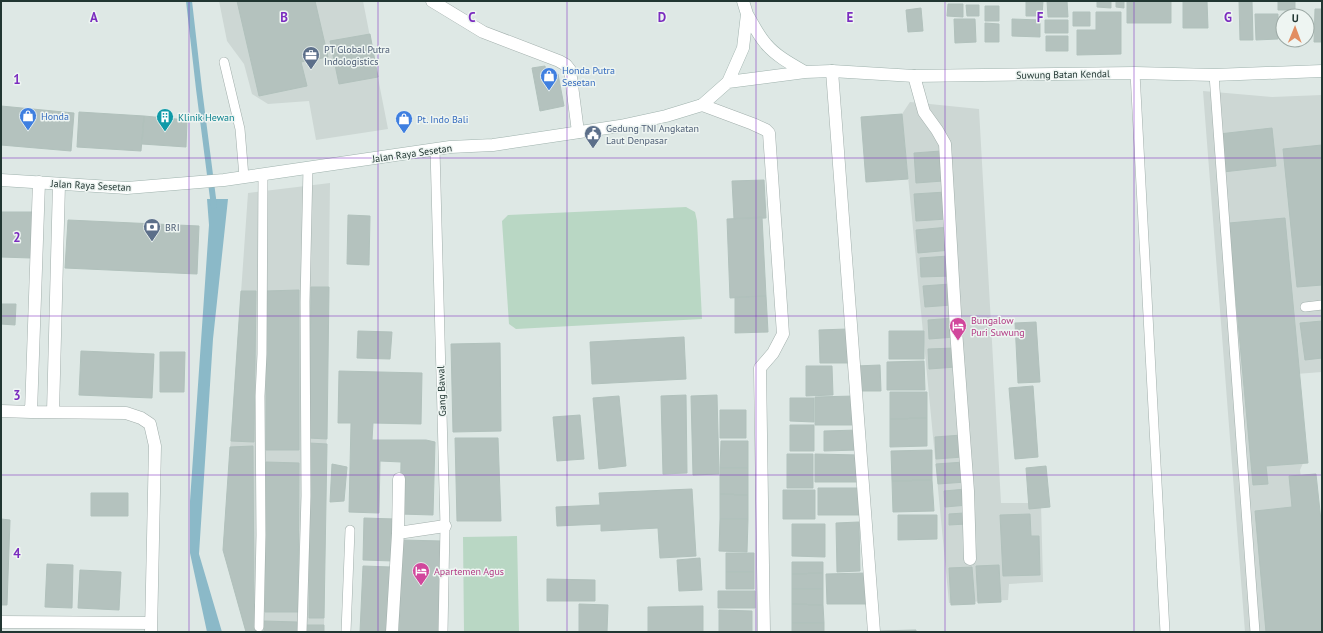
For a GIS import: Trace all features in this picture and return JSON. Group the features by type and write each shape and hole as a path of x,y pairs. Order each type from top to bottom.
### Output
{"street":[{"path":"432,1 483,32 566,65 570,70 578,132"},
{"name":"Jalan Raya Sesetan","path":"1,180 127,188 224,180 434,149 493,144 620,126 658,118 702,105 728,82 743,48 747,14 743,1"},
{"path":"747,14 756,31 766,44 786,61 805,72"},
{"path":"832,71 874,632"},
{"name":"Suwung Batan Kendal","path":"728,82 805,72 832,71 914,76 1135,73 1214,75 1322,71"},
{"path":"914,76 924,112 945,144 956,330 968,490 970,559"},
{"path":"702,105 753,124 769,133 783,334 773,353 760,368 764,632"},
{"path":"31,412 39,182"},
{"path":"53,412 59,184"},
{"path":"1,411 126,413 141,418 150,424 155,446 151,628 1,622"},
{"path":"392,632 398,533 399,479"},
{"path":"398,533 445,526"}],"lane":[{"path":"224,62 240,129 244,177"},
{"path":"1135,73 1165,632"},
{"path":"1214,75 1255,632"},
{"name":"Gang Bawal","path":"434,149 445,526 443,632"},
{"path":"302,632 306,496 305,302 308,167"},
{"path":"259,627 263,174"},
{"path":"1305,307 1322,305"},
{"path":"346,632 350,530"}],"shaded area":[{"name":"PT Global Putra Indologistics","path":"219,1 363,1 388,129 316,140 309,101 268,104 252,94 244,64 227,41"},
{"path":"1203,91 1272,97 1322,95 1322,372 1296,374 1304,461 1300,470 1320,632 1245,632"},
{"name":"Bungalow Puri Suwung","path":"910,102 979,109 1001,503 1041,503 1043,582 1009,584 1008,600 949,603 902,114"},
{"path":"330,183 324,632 246,632 223,550 248,193"}],"green space":[{"path":"686,207 695,212 697,221 702,319 516,329 509,324 502,221 508,215"},
{"path":"517,536 519,632 464,632 463,537"}],"water":[{"path":"207,199 228,199 213,339 199,554 222,632 207,632 190,553 190,501 209,225"}],"building":[{"path":"237,1 315,1 328,57 301,62 307,86 259,96"},
{"path":"1026,1 1043,1 1042,16 1026,16"},
{"path":"1047,1 1067,1 1068,17 1048,17"},
{"path":"1097,1 1111,1 1111,8 1097,7"},
{"path":"1116,1 1124,1 1124,8 1116,7"},
{"path":"1127,1 1171,1 1171,23 1127,23"},
{"path":"1183,1 1207,1 1208,28 1183,28"},
{"path":"1239,1 1252,1 1253,40 1240,40"},
{"path":"1278,1 1295,1 1295,8 1278,8"},
{"path":"948,4 963,4 963,17 947,16"},
{"path":"966,5 979,5 979,16 967,16"},
{"path":"985,6 999,6 999,21 985,21"},
{"path":"921,8 923,31 908,32 906,10"},
{"path":"1315,9 1322,9 1322,42 1315,42"},
{"path":"1073,12 1090,12 1090,26 1073,26"},
{"path":"1096,12 1121,12 1121,54 1077,55 1077,30 1096,30"},
{"path":"1255,14 1275,14 1275,39 1256,40"},
{"path":"954,19 975,19 976,42 955,43"},
{"path":"1012,19 1040,20 1040,37 1012,36"},
{"path":"1045,20 1068,20 1068,33 1045,33"},
{"path":"985,23 999,24 999,42 985,42"},
{"path":"370,34 378,77 339,84 330,41"},
{"path":"1046,36 1068,36 1068,51 1046,51"},
{"name":"Honda Putra Sesetan","path":"545,66 547,76 558,74 564,106 540,111 532,68"},
{"path":"1,106 74,113 71,151 1,145"},
{"path":"79,112 144,116 141,151 77,147"},
{"path":"902,114 908,179 866,182 861,117"},
{"name":"Klinik Hewan","path":"144,116 187,120 186,147 142,144"},
{"path":"1272,128 1276,166 1223,172 1219,134"},
{"path":"1322,145 1322,285 1297,287 1283,149"},
{"path":"941,151 943,181 916,183 914,153"},
{"path":"764,180 766,218 734,219 732,181"},
{"path":"946,192 947,219 916,221 914,194"},
{"path":"1,212 32,212 31,258 1,257"},
{"path":"348,215 370,216 369,265 347,264"},
{"path":"762,217 766,296 730,298 727,219"},
{"path":"1285,218 1308,463 1266,466 1268,484 1253,485 1229,223"},
{"path":"68,220 199,226 197,274 65,268"},
{"path":"949,227 951,250 918,253 916,230"},
{"path":"949,256 951,276 921,277 920,258"},
{"path":"950,284 952,305 925,307 923,286"},
{"path":"311,287 329,287 327,439 309,438"},
{"path":"299,290 299,450 266,450 266,291"},
{"path":"241,291 256,291 254,442 231,441"},
{"path":"766,296 768,332 735,333 735,297"},
{"path":"1,304 16,304 15,325 1,324"},
{"path":"954,318 955,337 929,339 928,320"},
{"path":"1322,321 1322,358 1305,360 1300,323"},
{"path":"1036,322 1040,382 1018,383 1015,323"},
{"path":"847,329 848,363 820,363 819,330"},
{"path":"358,331 392,332 390,359 357,358"},
{"path":"889,331 924,331 924,359 889,359"},
{"path":"684,337 686,379 592,384 590,342"},
{"path":"500,343 501,431 453,432 451,344"},
{"path":"955,348 956,367 929,369 928,349"},
{"path":"81,351 154,354 152,398 79,395"},
{"path":"160,352 185,352 184,392 160,392"},
{"path":"924,361 925,390 887,390 887,362"},
{"path":"880,365 881,391 857,391 856,366"},
{"path":"806,366 832,366 833,395 806,396"},
{"path":"339,371 422,373 421,424 373,423 372,440 426,440 435,442 433,515 400,514 401,462 380,461 379,513 349,512 351,423 338,423"},
{"path":"1033,386 1038,457 1015,459 1009,388"},
{"path":"890,392 927,392 927,418 890,419"},
{"path":"686,395 687,473 663,474 661,396"},
{"path":"717,395 719,474 693,475 691,396"},
{"path":"619,396 626,466 599,469 593,398"},
{"path":"855,396 856,425 815,425 815,397"},
{"path":"790,398 814,398 814,422 790,421"},
{"path":"720,410 746,410 746,438 720,438"},
{"path":"580,415 584,459 557,461 553,417"},
{"path":"927,418 927,446 890,447 890,419"},
{"path":"790,425 814,425 814,451 790,451"},
{"path":"858,430 858,450 824,451 824,431"},
{"path":"962,435 963,457 936,459 935,437"},
{"path":"455,438 498,438 501,521 457,521"},
{"path":"721,441 748,441 748,468 720,468"},
{"path":"309,443 327,444 324,618 309,618"},
{"path":"253,446 254,603 258,632 246,632 223,550 230,447"},
{"path":"932,450 932,480 892,481 891,451"},
{"path":"787,454 813,454 813,488 787,488"},
{"path":"815,454 859,455 859,482 815,482"},
{"path":"266,462 299,463 298,612 265,612"},
{"path":"964,462 966,482 938,484 936,464"},
{"path":"332,464 347,467 344,501 330,502"},
{"path":"1046,466 1050,507 1029,509 1026,468"},
{"path":"720,468 748,468 748,495 720,494"},
{"path":"1316,474 1322,530 1322,632 1266,632 1255,511 1292,507 1289,476"},
{"path":"932,480 934,511 893,512 892,481"},
{"path":"818,488 861,488 861,515 818,515"},
{"path":"692,489 696,556 660,558 658,528 601,531 601,524 557,526 556,507 600,505 599,493"},
{"path":"966,489 968,505 945,507 944,491"},
{"path":"783,490 815,490 815,519 783,519"},
{"path":"91,493 128,493 128,516 91,516"},
{"path":"720,494 748,495 748,519 720,519"},
{"path":"964,513 966,524 949,525 949,514"},
{"path":"1030,514 1031,536 1039,536 1040,575 1003,576 1000,515"},
{"path":"898,515 937,515 937,539 898,540"},
{"path":"364,518 395,519 393,561 363,560"},
{"path":"1,519 10,520 7,605 1,605"},
{"path":"720,519 748,519 747,552 719,551"},
{"path":"859,522 860,571 837,572 836,523"},
{"path":"792,524 825,524 825,557 792,556"},
{"name":"Apartemen Agus","path":"402,540 442,541 439,632 399,632"},
{"path":"726,553 754,553 754,572 726,572"},
{"path":"700,558 702,590 679,591 677,560"},
{"path":"792,562 823,562 823,573 792,574"},
{"path":"47,564 73,565 72,608 45,607"},
{"path":"999,565 1001,602 978,603 976,566"},
{"path":"363,566 391,567 388,632 360,632"},
{"path":"972,567 975,604 951,605 949,568"},
{"path":"80,570 121,572 119,610 78,608"},
{"path":"726,572 754,572 754,589 726,589"},
{"path":"823,573 823,589 792,589 792,574"},
{"path":"866,573 867,604 827,604 826,574"},
{"path":"547,579 595,580 595,601 547,601"},
{"path":"792,589 823,589 823,605 792,604"},
{"path":"718,591 755,591 755,608 718,608"},
{"path":"579,604 608,605 607,632 579,632"},
{"path":"792,604 823,605 824,623 792,623"},
{"path":"703,606 703,632 648,632 648,607"},
{"path":"719,610 752,611 752,632 719,632"},
{"path":"264,621 297,622 297,632 264,632"},
{"path":"792,623 824,623 824,632 792,632"},
{"path":"307,625 324,625 324,632 307,632"},
{"path":"916,630 916,632 878,632 878,631"}],"waterway":[{"path":"189,1 214,206"}],"place":[{"name":"PT Global Putra Indologistics","path":"311,70"},
{"name":"Honda Putra Sesetan","path":"549,91"},
{"name":"Honda","path":"28,131"},
{"name":"Klinik Hewan","path":"165,132"},
{"name":"Pt. Indo Bali","path":"404,134"},
{"name":"Gedung TNI Angkatan Laut Denpasar","path":"593,149"},
{"name":"BRI","path":"152,242"},
{"name":"Bungalow Puri Suwung","path":"958,341"},
{"name":"Apartemen Agus","path":"421,586"}]}
